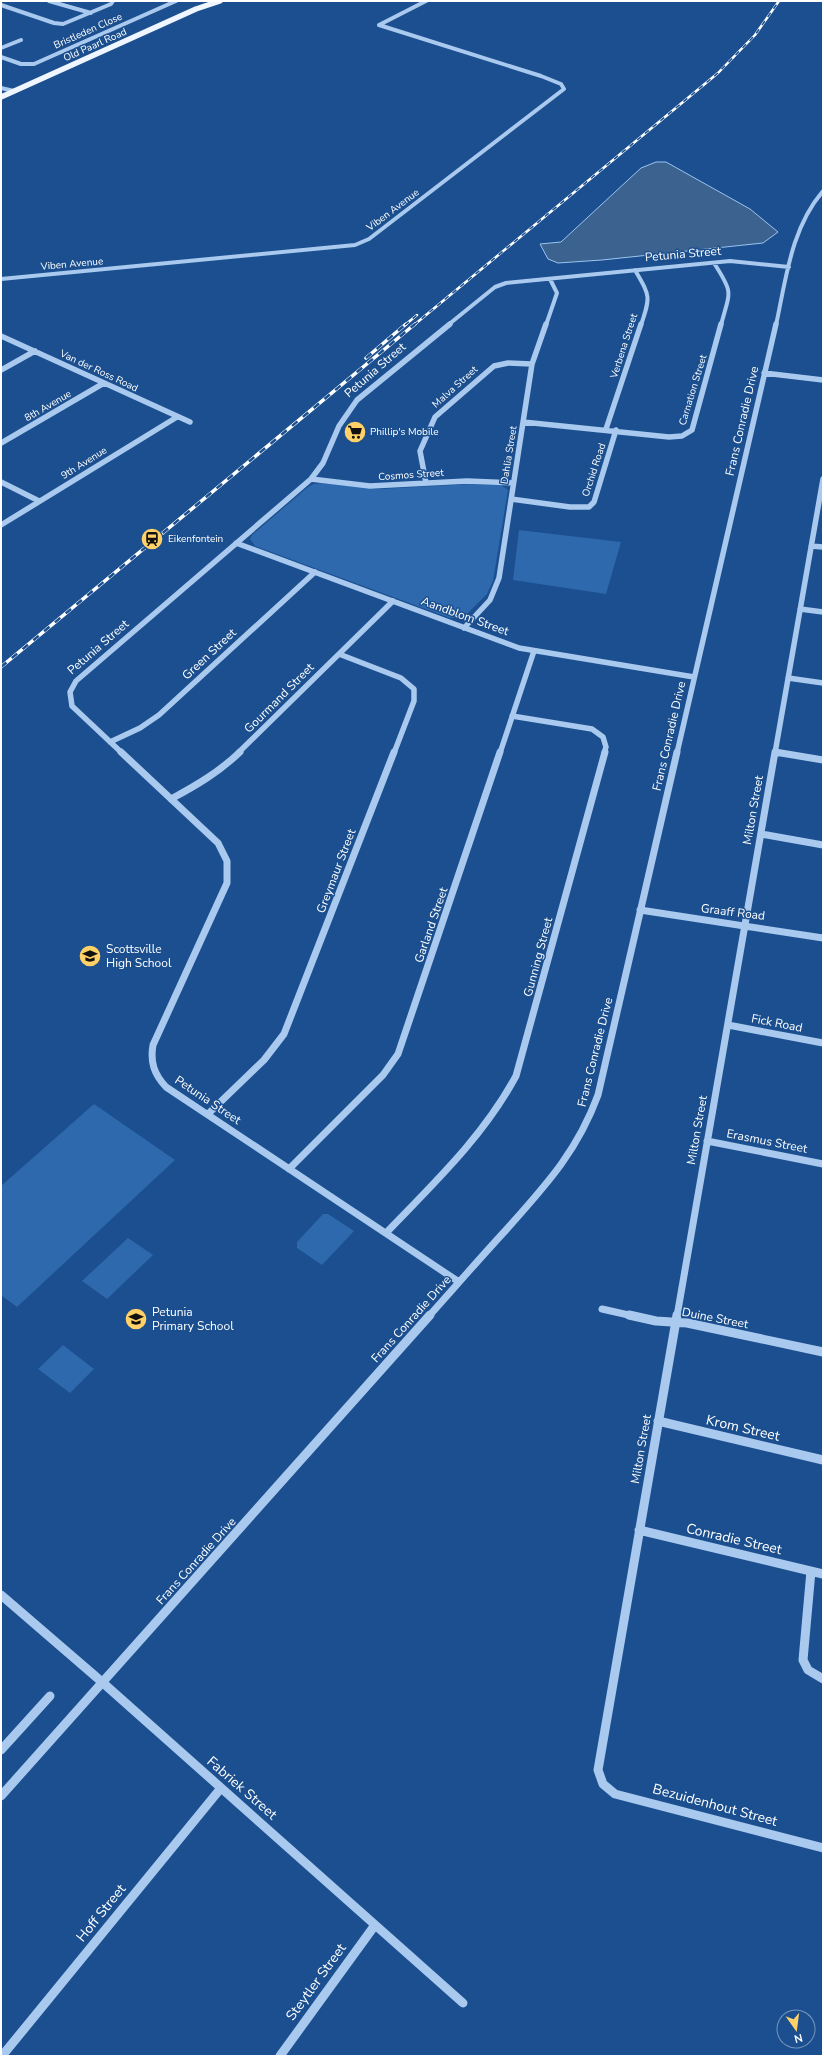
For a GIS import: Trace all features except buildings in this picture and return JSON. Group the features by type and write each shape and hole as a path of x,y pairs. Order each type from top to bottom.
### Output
{"main road":[{"name":"Old Paarl Road","path":"196,10 211,1"},
{"name":"Old Paarl Road","path":"1,97 196,10 220,1"}],"street":[{"path":"49,1 91,13"},
{"path":"1,5 58,24 67,23 91,13 111,4 113,1"},
{"name":"Bristleden Close","path":"1,57 21,64 29,64 176,1"},
{"name":"Viben Avenue","path":"1,279 337,248 355,245 369,239 564,89 561,84 541,76 378,25 426,1"},
{"path":"1,48 21,40"},
{"path":"1,88 14,91"},
{"name":"Frans Conradie Drive","path":"1,1796 553,1177 575,1147 585,1129 598,1095 764,372 799,227 807,211 823,191"},
{"name":"Petunia Street","path":"459,1282 166,1087 155,1074 151,1059 153,1046 228,878 227,861 222,849 72,706 69,697 72,686 310,479 323,464 340,426 356,400 495,287 506,283 714,263 746,262 789,267"},
{"name":"Carnation Street","path":"523,422 677,437 689,433 692,430 730,292 728,285 714,263"},
{"name":"Verbena Street","path":"606,429 649,301 647,291 635,270"},
{"name":"Dahlia Street","path":"464,628 490,600 499,578 532,364 557,293 550,279"},
{"name":"Van der Ross Road","path":"1,336 190,422"},
{"path":"1,370 35,351"},
{"name":"Malva Street","path":"426,483 420,451 435,417 494,366 508,363 532,364"},
{"path":"764,372 823,380"},
{"name":"8th Avenue","path":"1,443 104,383"},
{"name":"9th Avenue","path":"1,525 177,417"},
{"name":"Orchid Road","path":"511,500 576,508 589,507 594,502 616,430"},
{"name":"Cosmos Street","path":"310,479 370,486 467,481 514,483"},
{"name":"Milton Street","path":"603,1784 598,1770 598,1763 823,479"},
{"path":"1,482 40,501"},
{"name":"Aandblom Street","path":"236,542 505,643 534,651 694,677"},
{"path":"811,546 823,548"},
{"name":"Green Street","path":"110,742 140,728 159,715 315,572"},
{"name":"Gourmand Street","path":"171,799 204,782 223,768 393,601"},
{"path":"800,609 823,612"},
{"name":"Garland Street","path":"289,1169 383,1075 398,1054 534,651"},
{"name":"Greymaur Street","path":"208,1114 264,1060 284,1034 415,697 412,686 406,680 340,654"},
{"path":"788,678 823,683"},
{"name":"Gunning Street","path":"386,1233 479,1135 500,1107 516,1076 606,747 603,737 592,729 512,716"},
{"path":"775,752 823,760"},
{"path":"761,834 823,845"},
{"name":"Graaff Road","path":"640,910 823,938"},
{"name":"Fick Road","path":"728,1025 823,1043"},
{"name":"Erasmus Street","path":"707,1141 823,1164"},
{"name":"Duine Street","path":"602,1310 656,1321 675,1322 823,1352"},
{"name":"Krom Street","path":"658,1421 823,1460"},
{"name":"Conradie Street","path":"639,1530 823,1574"},
{"path":"811,1571 803,1660 808,1670 823,1679"},
{"name":"Fabriek Street","path":"1,1595 102,1682 463,2003"},
{"path":"1,1750 50,1696"},
{"name":"Bezuidenhout Street","path":"603,1784 615,1794 823,1848"},
{"name":"Hoff Street","path":"2,2056 221,1788"},
{"name":"Steytler Street","path":"280,2056 375,1924"}],"shaded area":[{"path":"656,162 666,162 750,209 778,232 763,243 602,260 558,263 548,259 540,244 561,242 641,168"},
{"path":"322,483 379,489 471,484 501,485 508,490 493,581 487,594 465,616 450,618 255,546 250,539 252,535 308,487 314,484"},
{"path":"519,530 621,542 606,594 513,580"},
{"path":"94,1104 175,1160 17,1307 1,1295 1,1186"},
{"path":"323,1214 328,1214 354,1231 322,1265 297,1248 297,1242"},
{"path":"128,1238 153,1255 107,1299 82,1281"},
{"path":"63,1345 94,1369 70,1393 38,1369"}],"railway":[{"path":"414,325 718,73 755,35 779,1"},
{"path":"405,325 417,315"},
{"path":"366,358 406,324"},
{"path":"1,667 415,324"}],"place":[{"name":"Phillip's Mobile","path":"355,432"},
{"name":"Eikenfontein","path":"152,539"},
{"name":"Scottsville High School","path":"90,956"},
{"name":"Petunia Primary School","path":"136,1319"}]}
